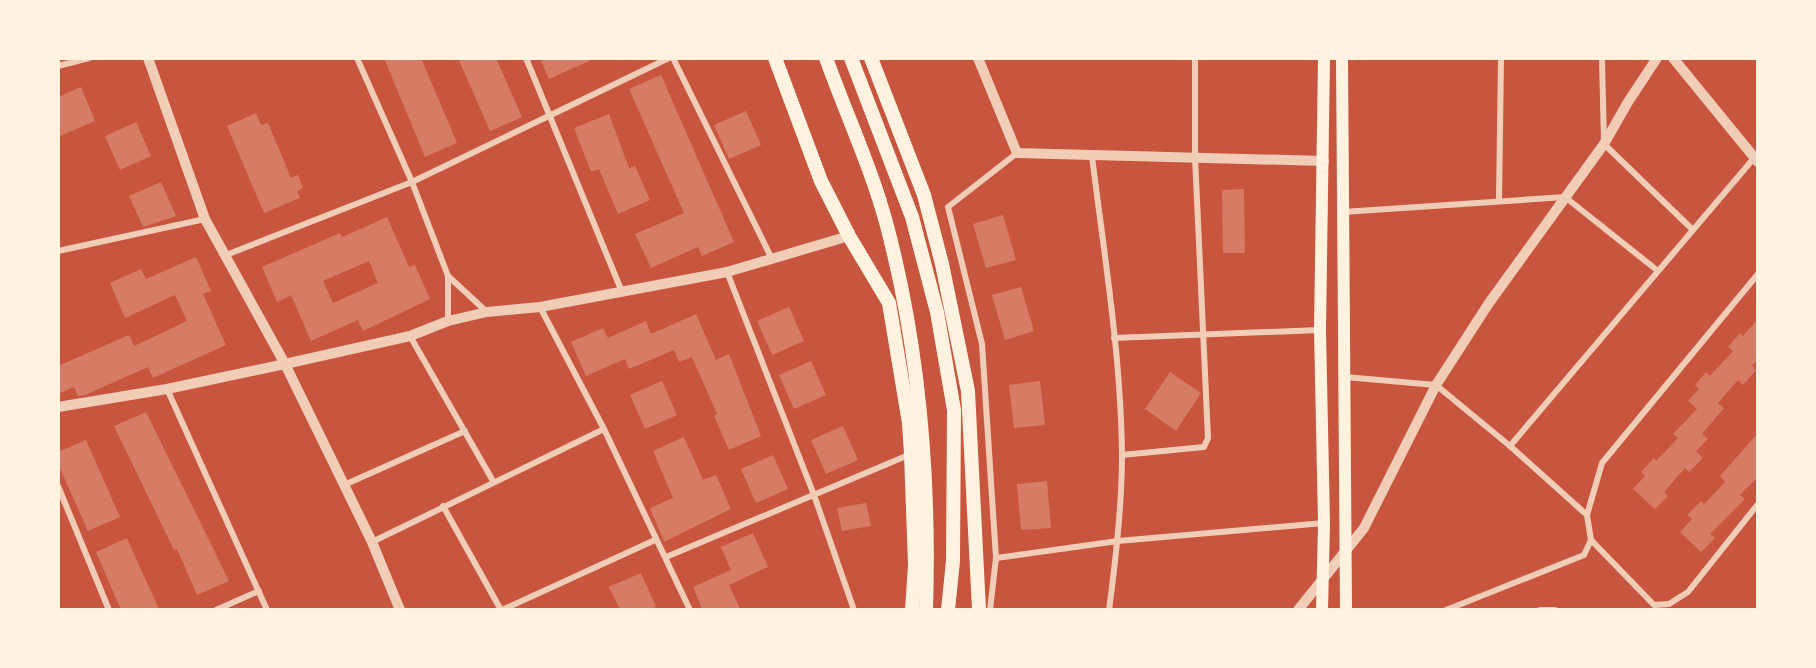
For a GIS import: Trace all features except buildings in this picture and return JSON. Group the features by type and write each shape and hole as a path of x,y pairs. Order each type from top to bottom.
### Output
{"main road":[{"path":"775,58 821,181 849,236 889,303 909,423 915,565 912,609"},
{"path":"826,58 886,223 904,294 926,454 926,609"},
{"path":"851,58 912,217 937,312 954,410 953,561 948,609"},
{"path":"871,58 924,195 942,264 968,391 979,609"},
{"path":"1322,609 1324,523 1320,330 1324,58"},
{"path":"1342,58 1346,609"}],"street":[{"path":"58,66 89,58"},
{"path":"148,58 205,219 285,364 372,542 400,609"},
{"path":"357,58 412,182 448,276 448,321"},
{"path":"526,58 551,114 622,292"},
{"path":"226,255 412,182 671,58 772,260"},
{"path":"978,58 1017,153"},
{"path":"1122,454 1204,447 1208,438 1205,334 1195,157 1195,58"},
{"path":"1499,200 1501,58"},
{"path":"1602,58 1604,144 1693,230"},
{"path":"1298,609 1365,528 1436,385 1489,303 1604,144 1628,102 1658,58"},
{"path":"1510,446 1693,230 1756,160 1673,58"},
{"path":"990,609 996,558 982,345 948,207 1017,153 1324,161"},
{"path":"1092,156 1114,338 1122,454 1118,541 1109,609"},
{"path":"1342,213 1565,197 1658,271"},
{"path":"58,251 205,219"},
{"path":"58,407 167,389 285,364 410,336 448,321 487,312 540,307 727,272 849,236"},
{"path":"727,272 814,495 854,609"},
{"path":"1446,609 1584,555 1591,540 1587,514 1602,463 1758,274"},
{"path":"448,276 487,312"},
{"path":"540,307 604,429 655,540 666,557 690,609"},
{"path":"1114,338 1320,330"},
{"path":"410,336 493,482"},
{"path":"1345,377 1436,385 1587,514"},
{"path":"167,389 267,609"},
{"path":"372,542 604,429"},
{"path":"344,485 465,431"},
{"path":"666,557 911,454"},
{"path":"58,486 109,609"},
{"path":"1591,540 1654,604 1669,604 1688,592 1758,504"},
{"path":"443,506 502,609 655,540"},
{"path":"996,558 1118,541 1324,523"},
{"path":"216,609 259,591"},
{"path":"1540,609 1554,609"}]}
